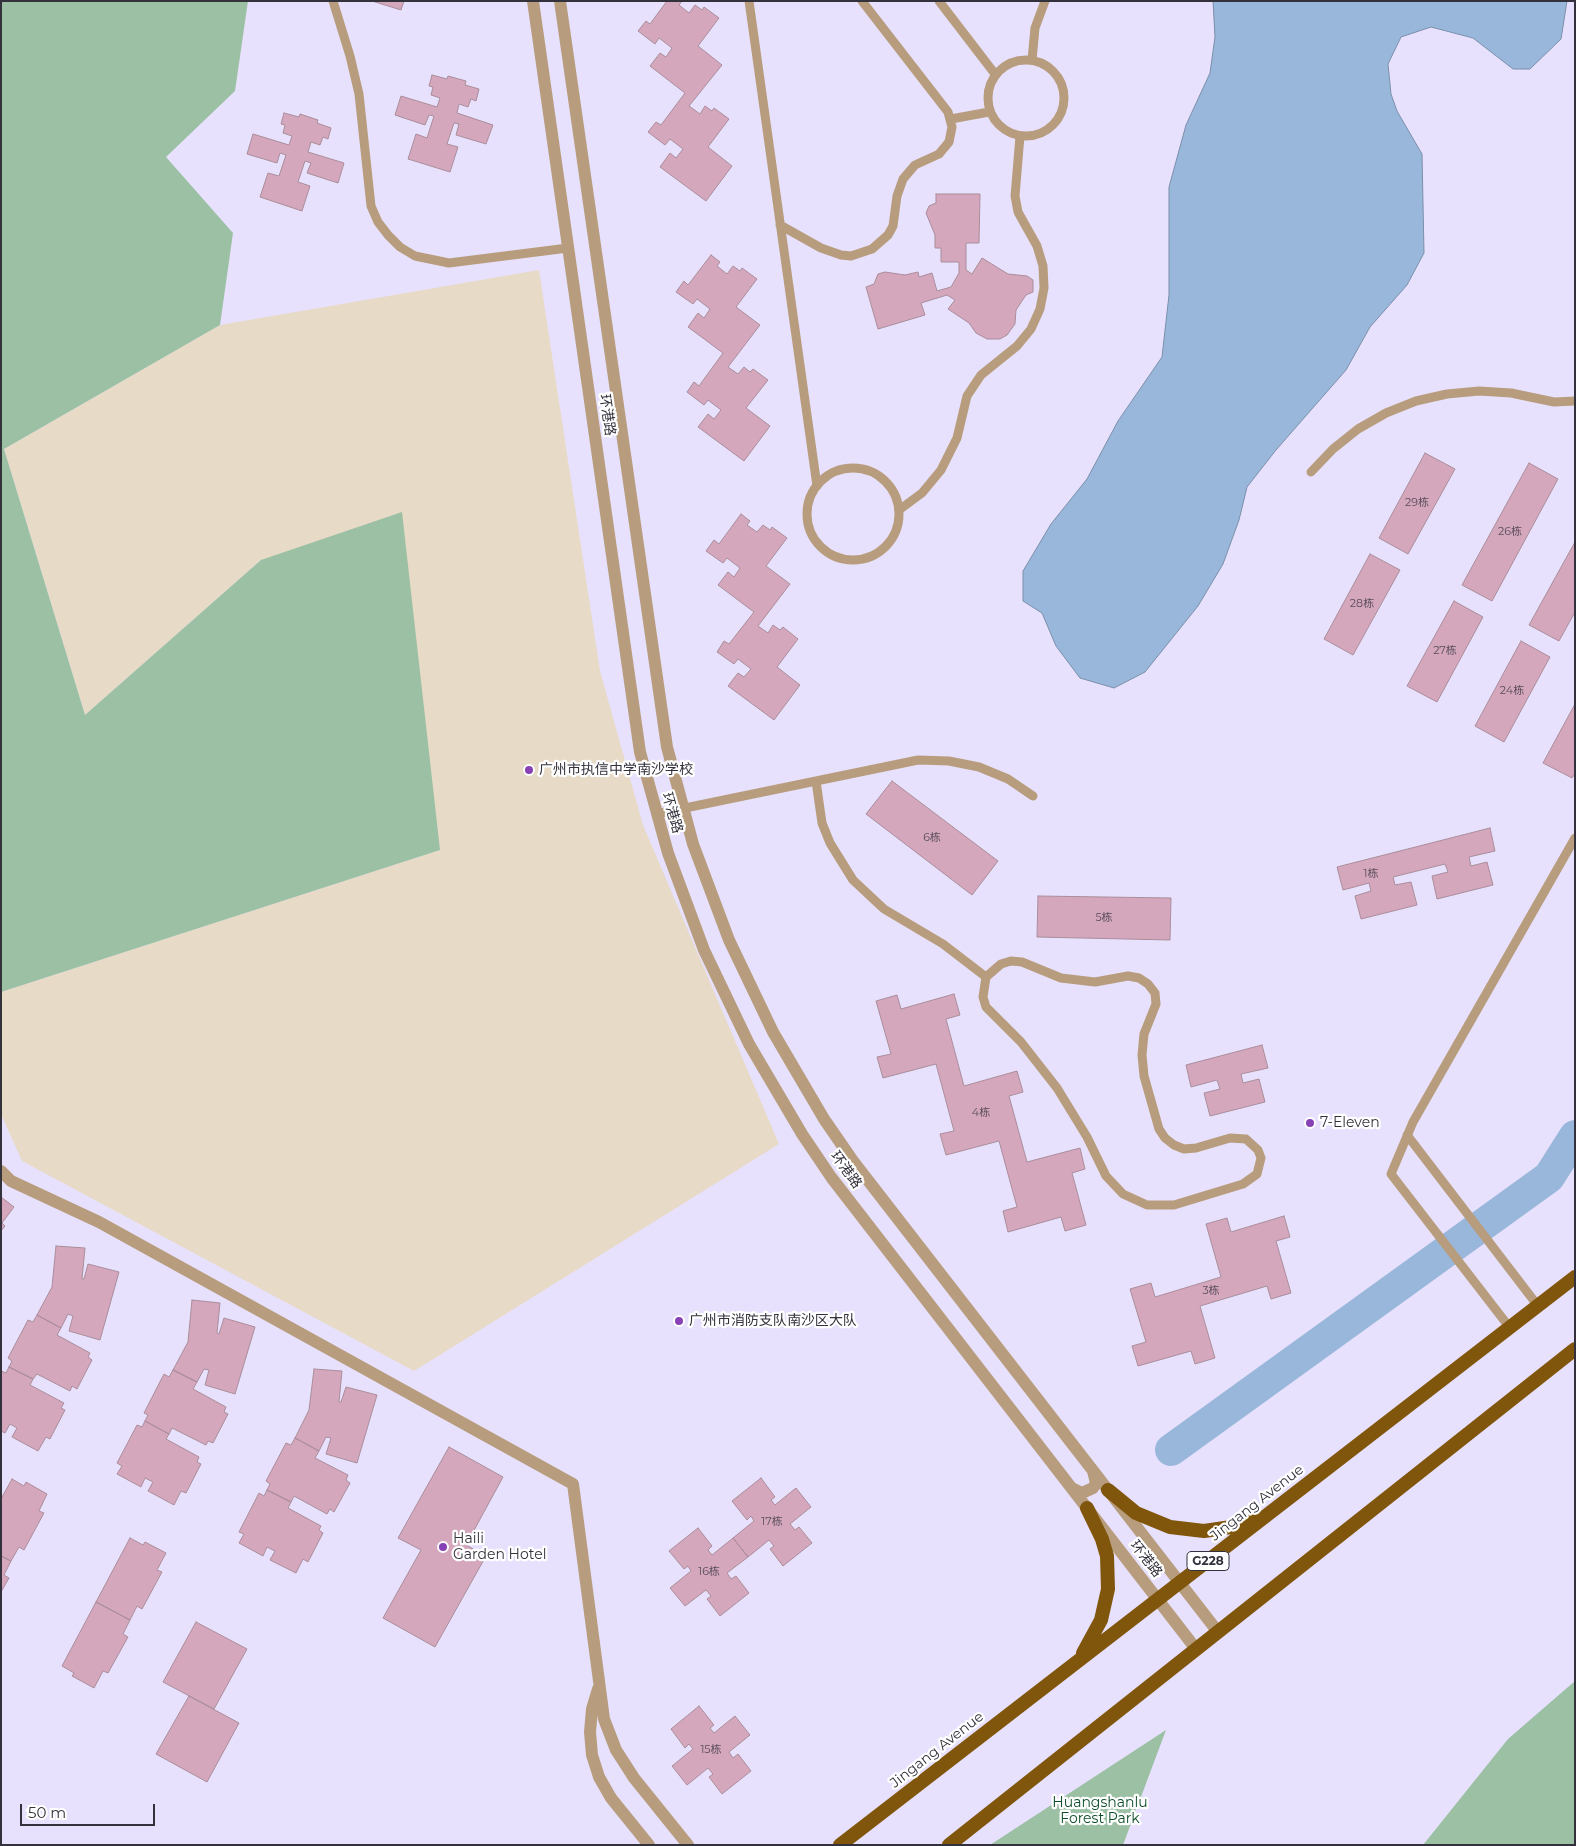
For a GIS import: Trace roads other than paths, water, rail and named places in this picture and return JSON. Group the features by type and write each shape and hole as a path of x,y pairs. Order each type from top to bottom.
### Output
{"highway":[{"name":"Jingang Avenue","path":"840,1845 1575,1277"},
{"path":"949,1845 1575,1348"},
{"path":"1108,1490 1136,1513 1170,1527 1188,1530 1204,1531 1238,1526 1269,1513 1283,1504"},
{"path":"1064,1673 1086,1649 1094,1635 1103,1613 1108,1589 1107,1556 1102,1539 1087,1508"}],"street":[{"name":"环港路","path":"533,1 640,752 656,814 685,902 704,950 745,1036 779,1097 837,1184 1196,1649"},
{"name":"环港路","path":"560,1 665,737 682,808 707,884 729,940 773,1032 816,1105 879,1195 1218,1632"},
{"path":"1,1171 11,1181 99,1222 573,1484 604,1719 616,1750 634,1778 688,1845"},
{"path":"1072,1488 1076,1492 1088,1492 1096,1483 1093,1471"},
{"path":"599,1686 592,1709 590,1732 592,1755 600,1777 611,1798 649,1845"}],"lane":[{"path":"333,1 350,56 359,94 371,206 378,222 388,235 400,247 415,256 449,262 568,248"},
{"path":"749,1 817,486"},
{"path":"780,225 831,253 852,256 872,249 888,235 893,226 897,196 903,179 915,166 939,154 948,142 952,126 951,119 943,105 862,1"},
{"path":"939,1 995,74"},
{"path":"1032,60 1035,28 1045,1"},
{"path":"1032,60 1050,68 1057,75 1062,84 1064,104 1056,122 1048,129 1030,137 1020,136 1001,128 990,112 987,92 995,74 1012,62 1032,60"},
{"path":"951,119 990,112"},
{"path":"899,510 922,493 941,470 957,438 968,396 981,375 1017,346 1030,329 1040,309 1044,288 1043,266 1037,246 1018,212 1015,196 1020,136"},
{"path":"1311,472 1333,449 1358,429 1386,413 1416,401 1447,394 1479,391 1511,393 1554,402 1575,402"},
{"path":"856,468 866,470 885,481 894,494 899,510 895,532 882,549 862,558 839,558 821,546 809,528 808,506 817,486 834,472 856,468"},
{"path":"656,814 918,760 949,761 986,770 1008,779 1033,796"},
{"path":"816,781 822,823 830,843 852,880 884,909 943,944 986,977"},
{"path":"1510,1328 1391,1174 1407,1135 1575,838"},
{"path":"1012,961 1022,962 1061,978 1094,982 1128,976 1139,978 1148,984 1155,993 1156,1004 1144,1034 1142,1066 1159,1129 1169,1142 1184,1149 1196,1148 1230,1138 1246,1139 1253,1144 1260,1158 1257,1174 1243,1184 1174,1205 1148,1205 1123,1194 1106,1176 1073,1112 1052,1080 1021,1042 986,1007 983,997 986,977 1001,964 1012,961"},
{"path":"1407,1135 1538,1306"}],"water":[{"path":"1213,1 1567,1 1561,39 1530,69 1513,69 1473,38 1431,27 1401,37 1388,64 1391,94 1397,111 1422,154 1424,253 1407,285 1370,327 1346,370 1276,450 1247,487 1239,520 1223,564 1198,606 1145,672 1114,688 1080,678 1056,646 1042,613 1023,601 1023,571 1051,524 1087,479 1118,421 1162,357 1169,295 1169,187 1186,125 1210,73 1215,37"}],"waterway":[{"path":"1171,1450 1549,1177 1575,1136"}],"place":[{"name":"广州市执信中学南沙学校","path":"529,770"},
{"name":"7-Eleven","path":"1310,1123"},
{"name":"广州市消防支队南沙区大队","path":"679,1321"},
{"name":"Haili Garden Hotel","path":"443,1547"}],"park label":[{"name":"Huangshanlu Forest Park","path":"1100,1812"}]}
